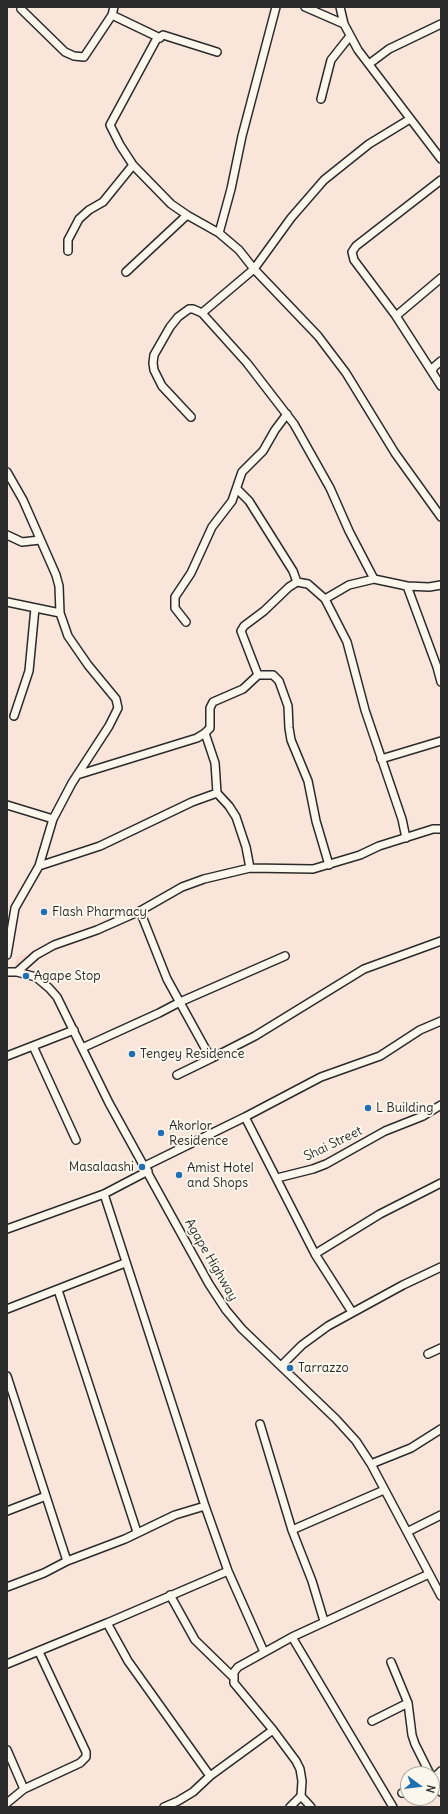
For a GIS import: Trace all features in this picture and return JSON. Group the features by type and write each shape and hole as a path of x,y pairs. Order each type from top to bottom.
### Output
{"street":[{"path":"21,9 65,52 74,56 84,57 112,15 114,7"},
{"path":"219,233 231,189 242,136 276,7"},
{"path":"305,7 344,24"},
{"path":"340,7 344,24 350,36 369,64 441,159"},
{"path":"112,15 160,38"},
{"path":"369,64 389,49 441,24"},
{"path":"217,52 163,35 156,40 110,125 120,145 134,164 171,204 219,233 239,250 254,269 318,336 360,395 395,453 441,517"},
{"path":"321,99 331,60 350,36"},
{"path":"202,313 254,269 291,218 324,180 369,144 410,119"},
{"path":"68,251 68,240 79,219 89,210 103,202 134,164"},
{"path":"441,180 356,246 352,252 354,260 396,316 441,386"},
{"path":"126,272 187,215"},
{"path":"396,316 441,278"},
{"path":"191,417 162,386 154,370 153,363 154,355 170,326 178,317 193,309 202,313 247,363 287,414 305,442 330,488 349,531 374,579"},
{"path":"432,372 434,367 441,361"},
{"path":"186,622 174,608 175,597 191,573 210,531 232,501 242,472 263,451 275,430 287,414"},
{"path":"7,472 23,500 59,586 60,613 68,636 78,652 112,693 118,704 114,718 77,775 53,819 39,866 15,908 7,955"},
{"path":"237,489 244,495 256,512 293,571 297,582"},
{"path":"7,535 22,542 40,540"},
{"path":"325,599 349,585 374,579 407,586 429,587 441,585"},
{"path":"258,675 242,631 244,626 264,611 279,595 297,582 302,582 312,586 325,599 347,642 365,710 402,819 406,838"},
{"path":"407,586 437,666 441,682"},
{"path":"7,602 60,613"},
{"path":"14,716 30,671 35,608"},
{"path":"77,775 190,741 205,733 210,728 210,708 213,702 243,689 258,675 273,675 279,681 283,689 288,706 291,740 308,781 316,821 329,865"},
{"path":"205,733 215,763 217,793 229,806 236,817 246,847 250,868"},
{"path":"381,759 441,741"},
{"path":"39,866 100,846 192,802 217,793"},
{"path":"7,805 53,819"},
{"path":"18,972 36,955 54,945 92,932 140,911 182,887 204,879 250,868 312,869 329,865 433,829 441,829"},
{"path":"140,911 167,979 212,1058"},
{"path":"177,1075 255,1036 364,969 441,941"},
{"path":"82,1048 180,1002 285,956"},
{"name":"Agape Highway","path":"7,972 18,972 36,977 57,997 109,1103 193,1257 226,1310 257,1345 281,1366 348,1431 371,1464 441,1596"},
{"path":"7,1229 104,1194 146,1169 177,1147 245,1118 321,1077 380,1056 420,1030 441,1021"},
{"path":"7,1056 74,1030"},
{"path":"33,1046 76,1140"},
{"name":"Shai Street","path":"277,1178 313,1169 326,1164 385,1131 423,1116 441,1105"},
{"path":"245,1118 315,1254 352,1312"},
{"path":"315,1254 380,1214 441,1183"},
{"path":"104,1194 125,1263 205,1506 228,1571 264,1652"},
{"path":"7,1309 125,1263"},
{"path":"281,1366 315,1334 352,1312 441,1267"},
{"path":"58,1290 138,1532"},
{"path":"428,1354 441,1348"},
{"path":"7,1376 25,1437 46,1496 66,1561"},
{"path":"260,1424 292,1530 312,1581 324,1621"},
{"path":"371,1464 411,1448 441,1429"},
{"path":"292,1530 384,1490"},
{"path":"7,1511 46,1496"},
{"path":"7,1588 51,1570 66,1561 125,1539 188,1510 205,1506"},
{"path":"407,1532 441,1515"},
{"path":"7,1664 39,1652 228,1571"},
{"path":"290,1807 301,1796 302,1781 300,1769 274,1730 234,1683 234,1672 238,1667 292,1637 429,1574"},
{"path":"170,1595 195,1640 233,1677"},
{"path":"107,1623 128,1661 210,1776"},
{"path":"292,1637 393,1807"},
{"path":"7,1803 24,1789 80,1763 84,1759 86,1752 39,1652"},
{"path":"391,1662 408,1703 412,1735 419,1754 428,1766"},
{"path":"372,1721 408,1703"},
{"path":"164,1807 193,1792 210,1776 274,1730"},
{"path":"7,1750 24,1789"},
{"path":"301,1796 311,1807"}],"shaded area":[{"path":"27,955 28,959 20,966 15,965 17,957"}],"place":[{"name":"Flash Pharmacy","path":"44,912"},
{"name":"Agape Stop","path":"26,976"},
{"name":"Tengey Residence","path":"132,1054"},
{"name":"L Building","path":"368,1108"},
{"name":"Akorlor Residence","path":"161,1133"},
{"name":"Masalaashi","path":"142,1167"},
{"name":"Amist Hotel and Shops","path":"179,1175"},
{"name":"Tarrazzo","path":"290,1368"}]}
